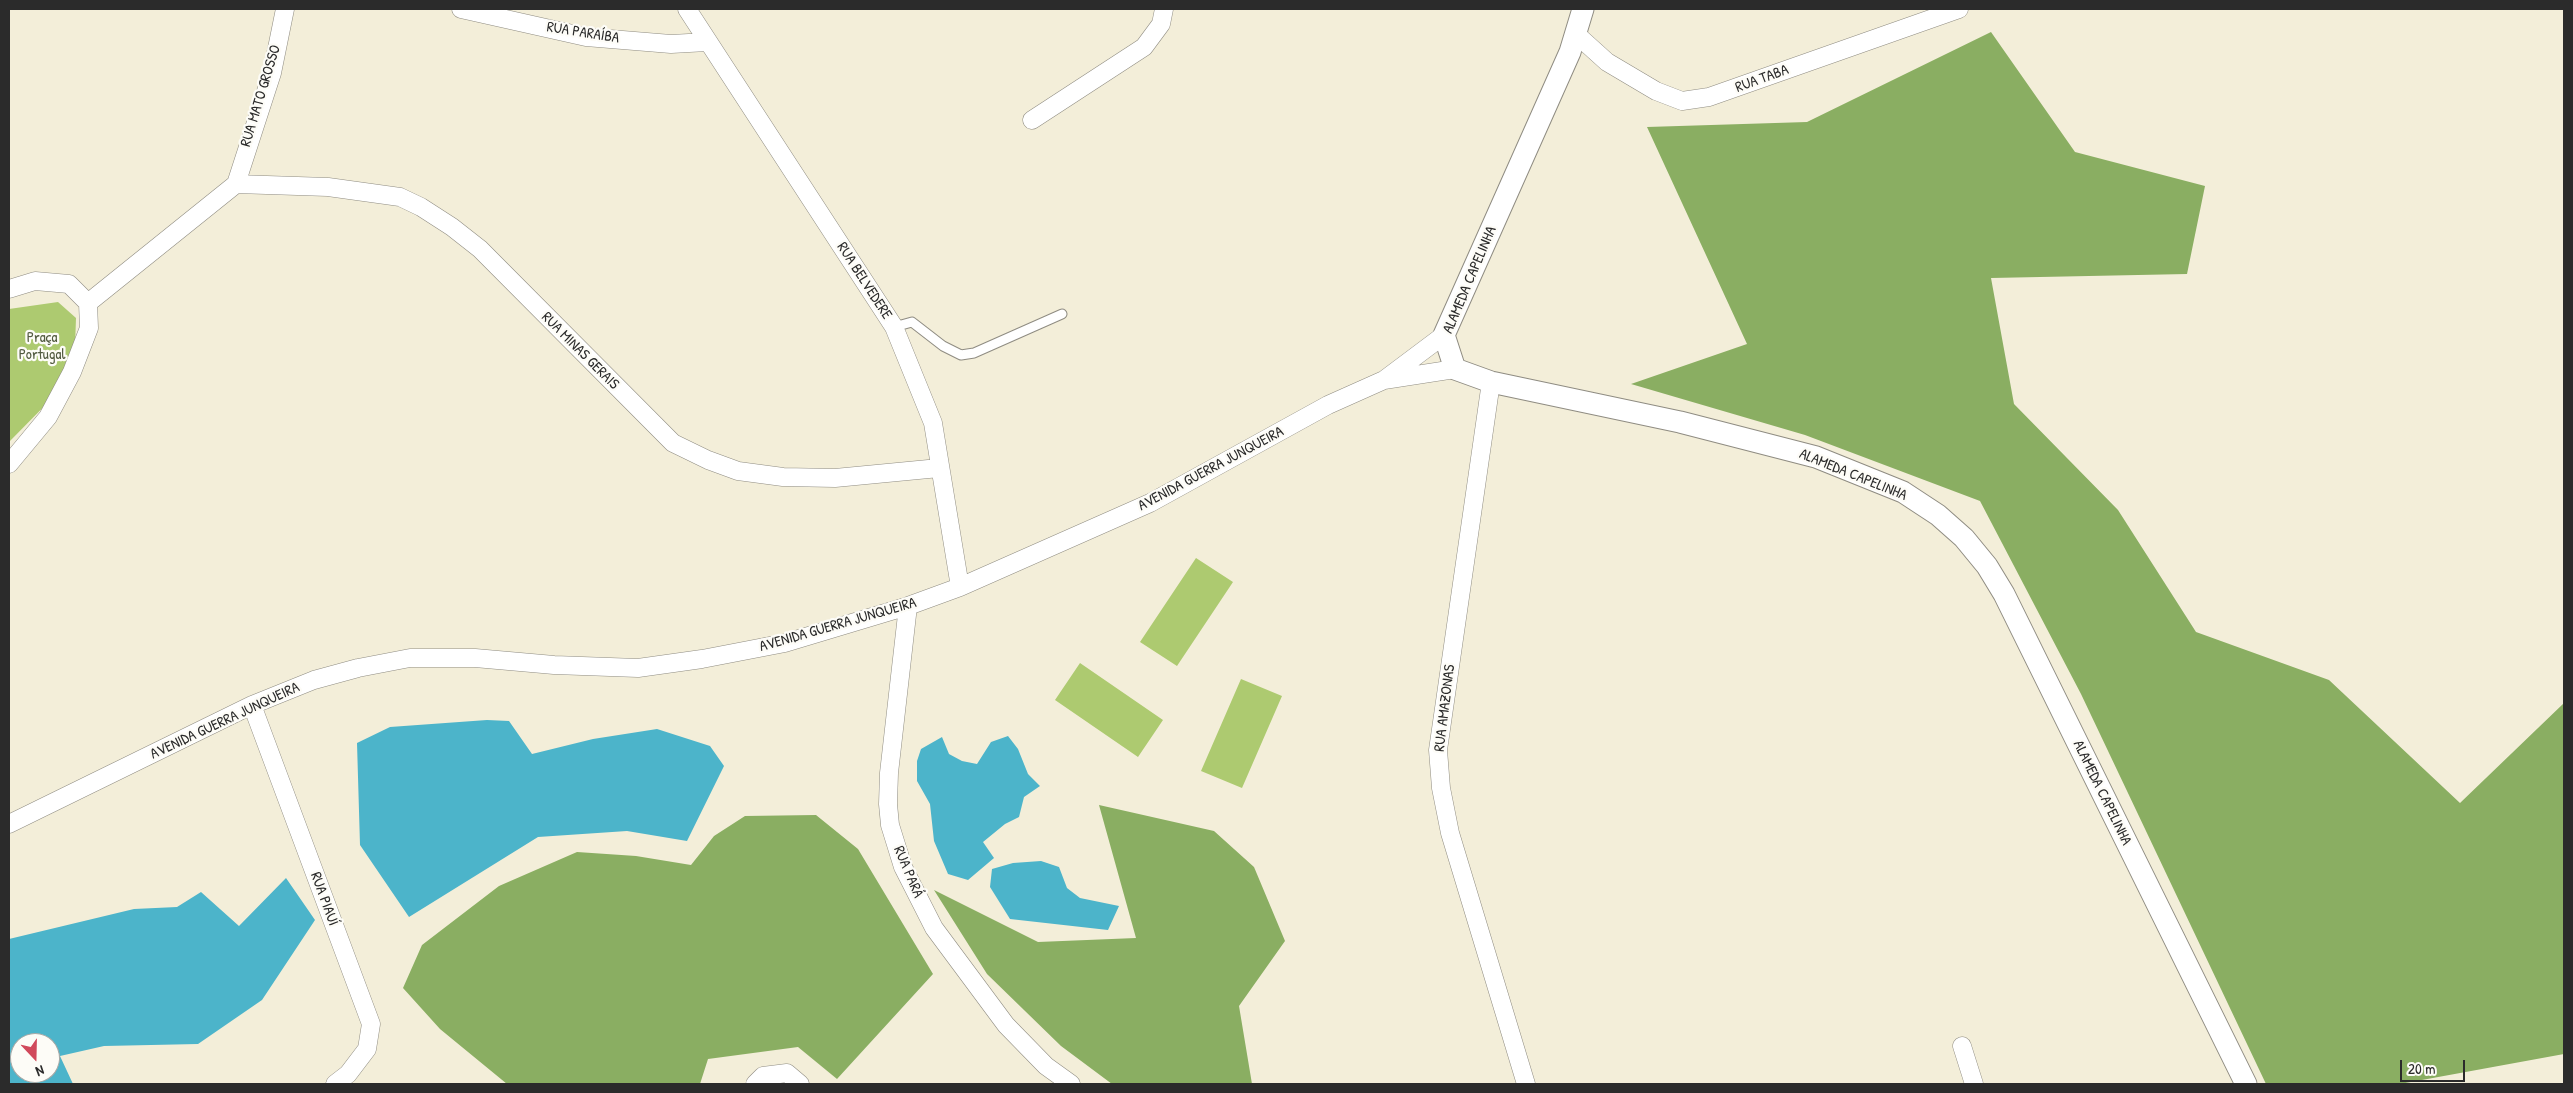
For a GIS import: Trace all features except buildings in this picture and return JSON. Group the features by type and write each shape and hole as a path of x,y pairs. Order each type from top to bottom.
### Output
{"street":[{"name":"RUA MATO GROSSO","path":"236,184 272,73 285,9"},
{"name":"RUA PARAÍBA","path":"462,9 586,37 671,44 707,42"},
{"name":"RUA BELVEDERE","path":"687,9 894,327 933,423 960,587"},
{"path":"1032,120 1144,47 1161,24 1164,9"},
{"name":"ALAMEDA CAPELINHA","path":"1583,9 1576,34 1488,239 1444,335 1455,370 1491,382 1680,422 1816,457 1903,492 1938,515 1964,538 1987,566 2004,594 2246,1084"},
{"name":"RUA TABA","path":"1576,34 1607,62 1656,91 1682,101 1709,97 1959,9"},
{"path":"88,303 236,184"},
{"name":"RUA MINAS GERAIS","path":"236,184 328,187 400,197 421,207 452,227 480,249 673,443 708,460 738,471 783,478 835,478 939,468"},
{"path":"9,289 35,281 69,284 88,303 89,328 72,372 48,417 9,464"},
{"name":"AVENIDA GUERRA JUNQUEIRA","path":"9,824 252,705 314,680 410,658 474,658 554,665 638,668 702,659 785,643 908,606 960,587 1150,503 1328,406 1384,380 1444,335"},
{"name":"AVENIDA GUERRA JUNQUEIRA","path":"1384,380 1455,370"},
{"name":"RUA AMAZONAS","path":"1491,382 1438,750 1441,788 1450,833 1526,1084"},
{"name":"RUA PARÁ","path":"908,606 889,773 888,804 890,825 903,867 934,928 1006,1024 1046,1066 1070,1084"},
{"name":"RUA PIAUÍ","path":"252,705 371,1024 367,1048 348,1074 335,1084"},
{"path":"1962,1046 1974,1084"},
{"path":"755,1084 763,1076 787,1073 800,1084"}],"lane":[{"path":"894,327 912,322 942,346 961,355 974,353 1062,314"}],"green space":[{"path":"1991,32 2075,152 2205,186 2187,274 1991,278 2014,404 2118,510 2196,632 2329,680 2460,803 2564,703 2564,1054 2400,1084 2266,1084 2081,694 1980,501 1805,435 1631,384 1747,344 1647,127 1807,122"},
{"name":"Praça Portugal","path":"58,302 76,318 74,376 9,442 9,309"},
{"path":"1196,558 1233,582 1177,666 1140,642"},
{"path":"1080,663 1163,720 1138,757 1055,700"},
{"path":"1241,679 1282,696 1242,788 1201,771"},
{"path":"1099,805 1214,831 1254,867 1285,941 1239,1006 1252,1084 1112,1084 1061,1046 987,974 934,890 1038,942 1136,938"},
{"path":"816,815 858,849 933,974 837,1079 798,1047 708,1059 700,1084 507,1084 440,1029 403,988 422,945 499,886 577,852 636,856 691,865 714,836 745,816"}],"water":[{"path":"487,720 509,721 532,754 593,739 657,729 710,746 724,766 687,841 627,831 538,837 409,917 360,845 357,743 390,727"},
{"path":"1008,736 1018,749 1028,774 1040,786 1024,797 1019,817 1005,824 983,842 994,858 968,880 948,874 934,841 930,804 917,781 917,761 921,749 942,737 949,754 962,761 977,764 991,742"},
{"path":"1041,861 1059,867 1067,888 1080,898 1119,906 1108,930 1010,919 990,887 992,869 1013,863"},
{"path":"286,878 315,920 262,1000 198,1044 104,1046 60,1056 73,1084 9,1084 9,939 134,909 177,907 201,892 239,926"}]}
